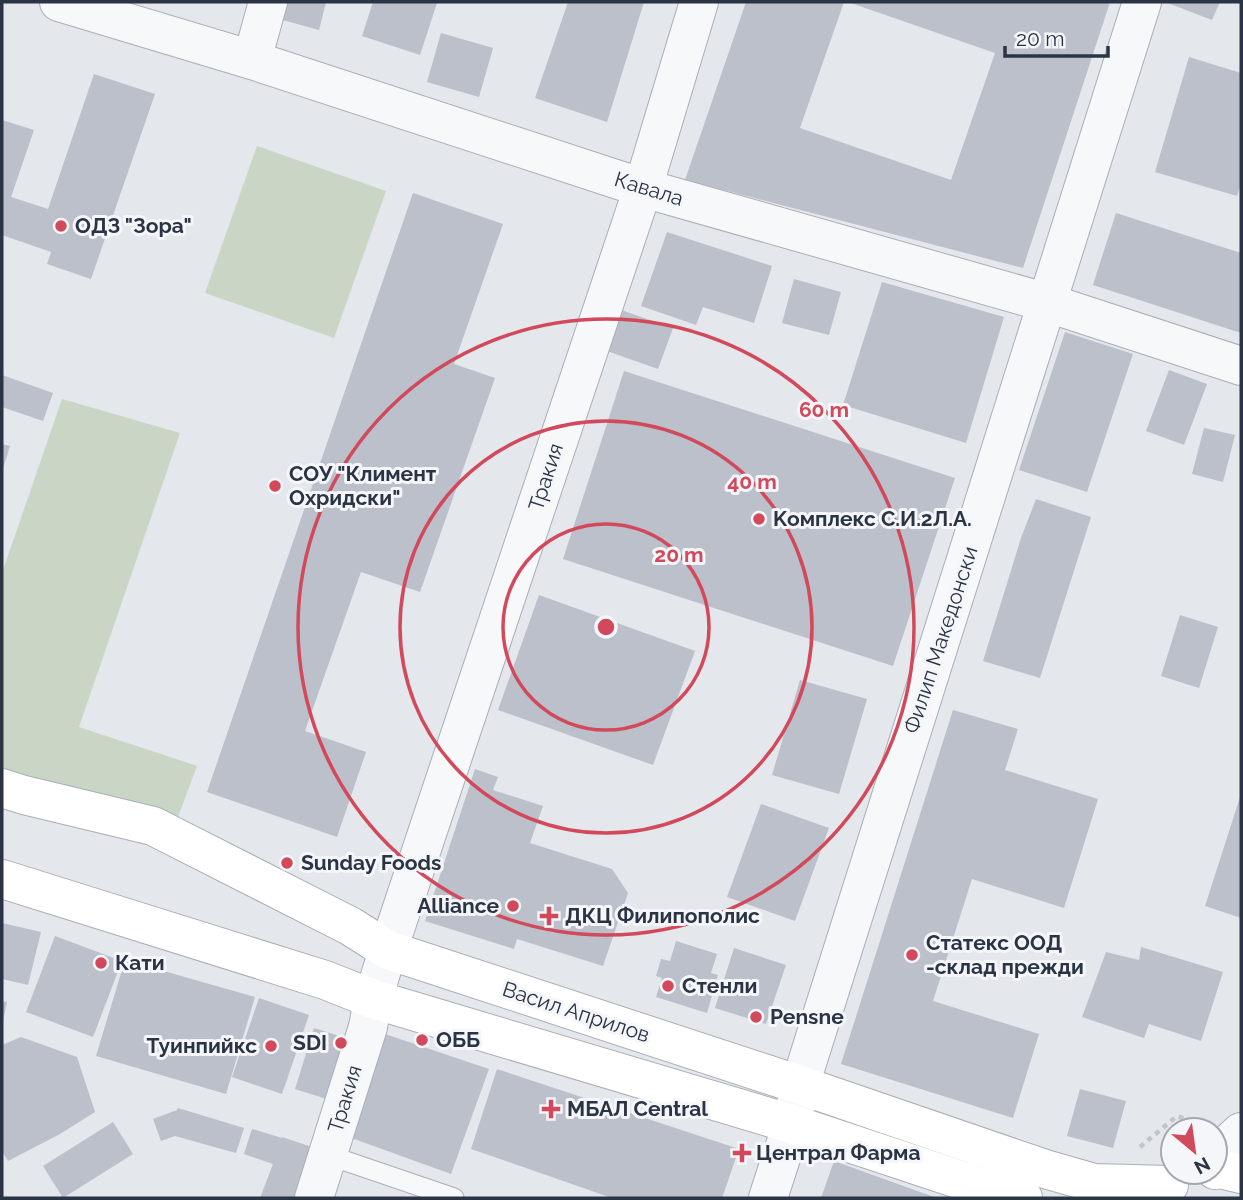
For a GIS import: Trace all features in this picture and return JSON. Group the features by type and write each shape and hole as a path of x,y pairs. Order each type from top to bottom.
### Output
{"main road":[{"name":"Васил Априлов","path":"2,788 153,826 350,926 388,950 1094,1183 1159,1185"},
{"name":"Васил Априлов","path":"2,879 325,980 373,999 792,1124 1023,1198"}],"street":[{"name":"Кавала","path":"59,2 252,60 643,188 1048,303 1241,366"},
{"path":"252,60 268,2"},
{"name":"Тракия","path":"314,1198 344,1165 373,999 643,188 699,2"},
{"name":"Филип Македонски","path":"768,1198 792,1124 800,1085 1142,2"}],"lane":[{"path":"344,1165 393,1177 454,1198"}],"green space":[{"path":"257,146 386,191 334,338 205,293"},
{"path":"62,399 180,433 79,727 197,766 175,825 2,769 2,573"}],"building":[{"path":"276,2 326,2 319,30 272,17"},
{"path":"373,2 437,3 420,55 362,36"},
{"path":"568,2 644,2 607,122 535,98"},
{"path":"746,2 844,2 800,128 951,180 995,53 848,2 1110,2 1023,268 685,180"},
{"path":"1165,2 1220,2 1212,20"},
{"path":"441,33 493,48 479,97 427,82"},
{"path":"1189,57 1241,73 1241,183 1237,196 1155,172"},
{"path":"94,74 155,94 91,279 47,264 51,252 2,235 2,120 34,130 11,197 48,209"},
{"path":"413,193 503,224 454,364 495,378 420,592 361,572 305,731 366,752 337,837 207,792"},
{"path":"1116,213 1241,253 1241,333 1093,285"},
{"path":"667,232 772,266 754,323 703,307 696,325 641,306"},
{"path":"794,279 841,292 829,335 782,323"},
{"path":"882,282 1004,317 966,443 843,405"},
{"path":"621,310 673,328 658,369 607,351"},
{"path":"1065,332 1133,354 1087,492 1019,470"},
{"path":"1169,370 1207,384 1184,445 1146,431"},
{"name":"Kомплекс С.И.2Л.А.","path":"624,371 955,478 893,666 563,559"},
{"path":"2,375 53,393 43,421 2,407"},
{"path":"1204,428 1235,435 1223,482 1192,474"},
{"path":"2,444 10,446 2,472"},
{"path":"1036,499 1091,517 1040,678 983,661 1021,538"},
{"path":"539,595 695,651 653,765 498,710"},
{"path":"1180,615 1218,627 1199,688 1161,676"},
{"path":"800,680 867,699 839,794 772,775"},
{"name":"Статекс ООД -склад прежди","path":"953,710 1018,729 1005,770 1098,799 1064,908 972,879 933,1001 1039,1034 1013,1118 841,1064"},
{"path":"475,769 498,777 493,790 543,806 530,843 612,869 628,893 603,966 517,939 514,949 425,921"},
{"path":"1241,794 1241,918 1205,906"},
{"path":"761,804 829,828 795,921 727,897"},
{"path":"2,923 41,932 28,985 2,979"},
{"path":"55,936 122,961 93,1037 26,1012"},
{"path":"676,941 717,954 711,973 718,975 707,1013 656,997 662,978 656,976 661,959 670,961"},
{"path":"1141,947 1223,972 1201,1041 1149,1024 1144,1038 1082,1017 1106,952 1139,960"},
{"path":"734,948 786,965 766,1024 715,1008"},
{"path":"125,960 255,997 226,1094 96,1056"},
{"name":"Туинпийкс","path":"259,998 309,1015 282,1094 232,1077"},
{"path":"2,1001 7,1002 3,1021 2,1021"},
{"path":"314,1028 358,1042 339,1103 295,1089"},
{"path":"382,1033 489,1069 451,1174 346,1136"},
{"path":"21,1037 77,1057 95,1112 8,1161 2,1151 2,1045"},
{"name":"МБАЛ Central","path":"497,1069 739,1149 722,1198 612,1198 471,1149"},
{"path":"1080,1089 1126,1101 1113,1148 1067,1136"},
{"path":"178,1108 244,1128 236,1153 175,1136 161,1141 153,1119"},
{"path":"113,1122 133,1154 63,1198 43,1166"},
{"path":"252,1129 315,1148 297,1198 260,1198 273,1164 244,1154"},
{"path":"834,1161 909,1188 937,1198 821,1198"}],"place":[{"name":"ОДЗ \"Зора\"","path":"61,226"},
{"name":"СОУ \"Климент Охридски\"","path":"275,486"},
{"name":"Kомплекс С.И.2Л.А.","path":"759,519"},
{"name":"Sunday Foods","path":"287,863"},
{"name":"Alliance","path":"513,906"},
{"name":"ДКЦ Филипополис","path":"549,916"},
{"name":"Статекс ООД -склад прежди","path":"912,955"},
{"name":"Кати","path":"101,963"},
{"name":"Стенли","path":"668,986"},
{"name":"Pensne","path":"756,1017"},
{"name":"ОББ","path":"422,1040"},
{"name":"SDI","path":"341,1043"},
{"name":"Туинпийкс","path":"271,1046"},
{"name":"МБАЛ Central","path":"551,1109"},
{"name":"Централ Фарма","path":"742,1153"}]}
